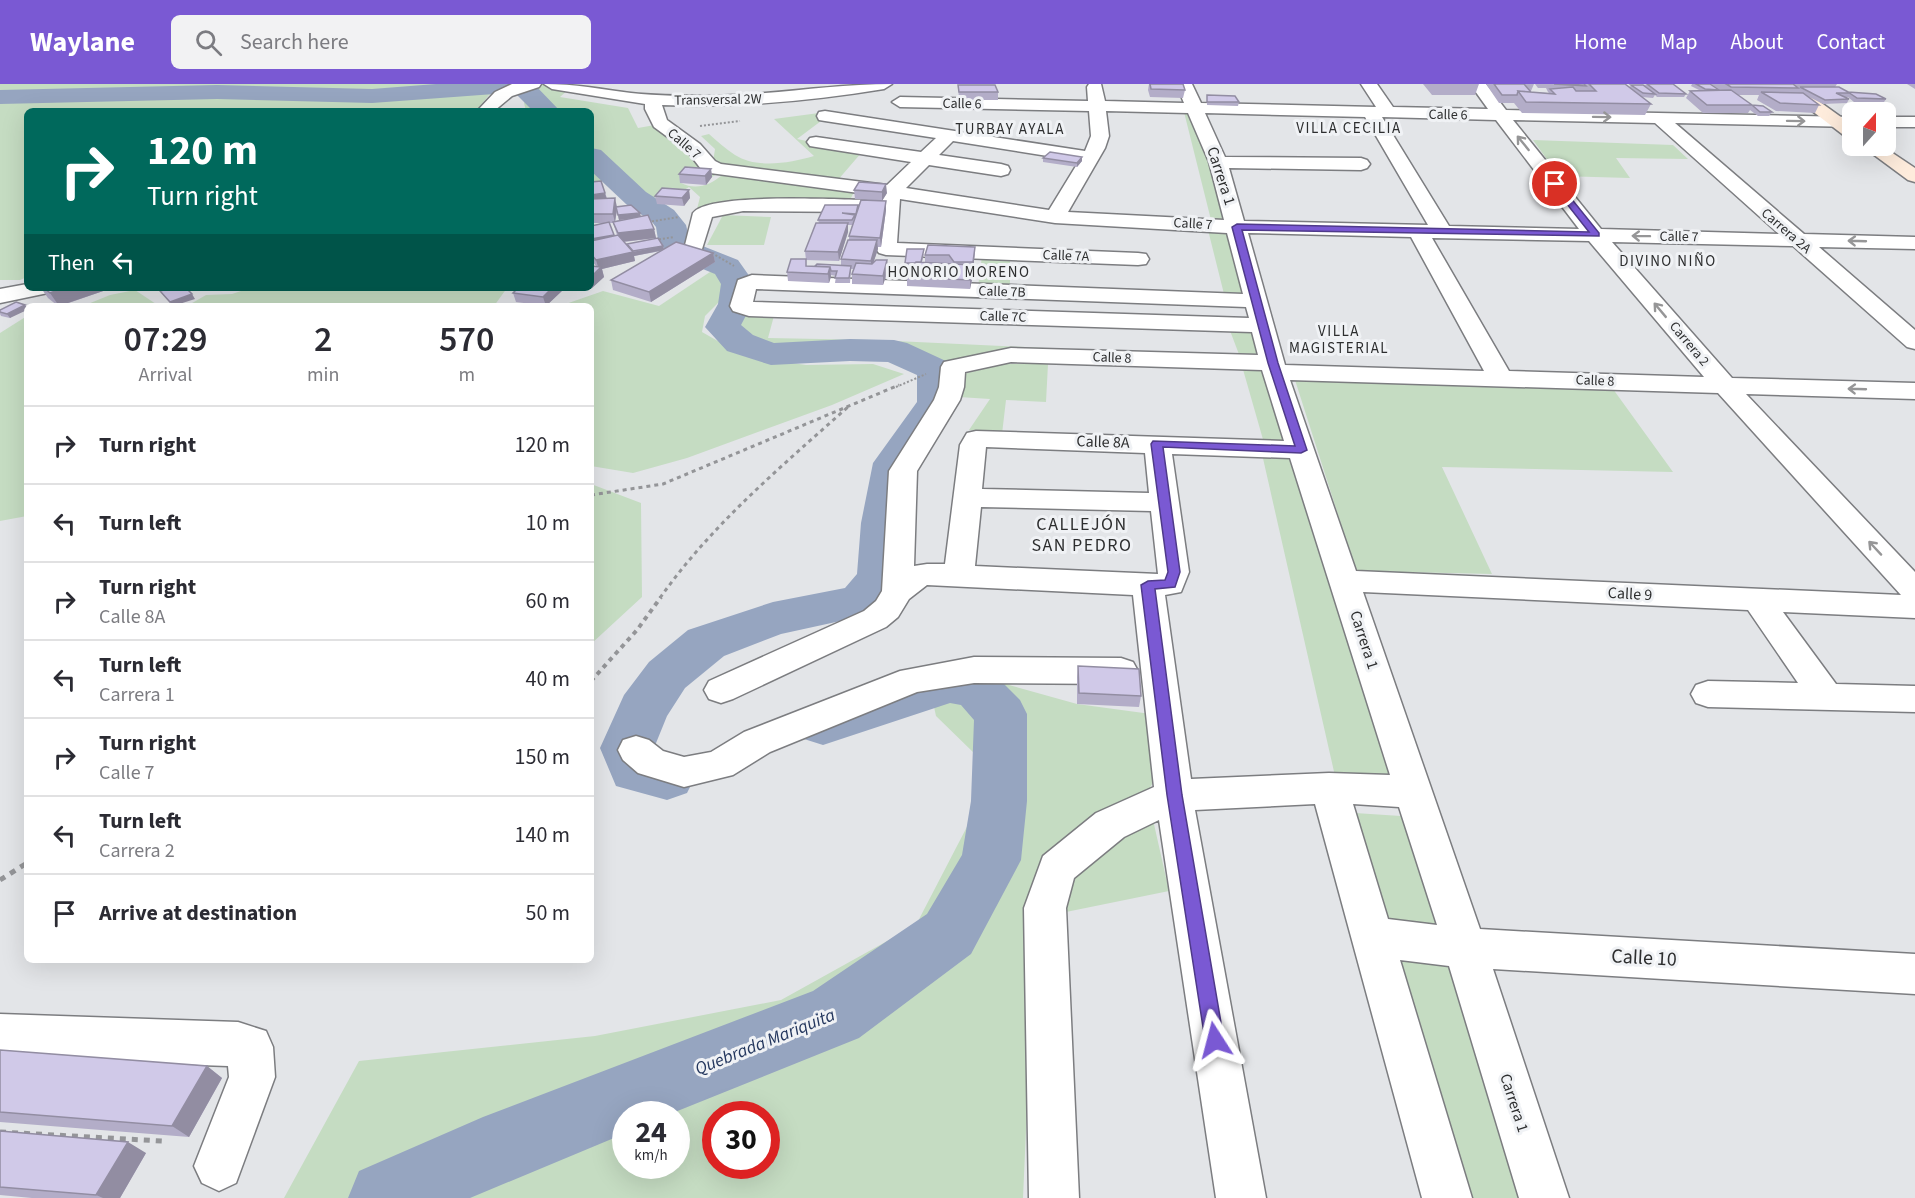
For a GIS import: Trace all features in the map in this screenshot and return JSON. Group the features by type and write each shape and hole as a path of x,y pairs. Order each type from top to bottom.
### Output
{"street":[{"path":"487,108 492,101 510,90 533,84"},
{"name":"Transversal 2W","path":"552,84 654,100 743,101 831,94 884,84"},
{"path":"1369,84 1380,113 1442,231"},
{"name":"Carrera 2","path":"1478,84 1596,235 1724,386 1915,591"},
{"path":"1785,84 1842,120"},
{"path":"699,230 718,208 890,199 990,232 1055,217 1091,157 1100,136 1097,107 1091,85"},
{"path":"1260,93 1269,111"},
{"path":"1319,93 1329,112"},
{"name":"Calle 6","path":"900,102 1097,107 1189,96 1269,111 1842,122"},
{"name":"Carrera 1","path":"1189,96 1218,162 1274,367 1345,581 1400,792 1466,948 1544,1198"},
{"name":"Calle 7","path":"654,100 653,110 660,123 694,148 708,165 717,169 890,199 1055,217 1237,227 1915,243"},
{"path":"825,116 1091,157"},
{"name":"Carrera 2A","path":"1659,118 1915,342"},
{"path":"1896,122 1915,122"},
{"path":"890,199 924,159 949,135"},
{"path":"816,142 1001,170"},
{"path":"1886,156 1915,176"},
{"path":"1218,162 1361,164"},
{"name":"Calle 7A","path":"890,199 886,249 990,232 1138,259"},
{"path":"1418,231 1500,378"},
{"name":"Calle 7B","path":"747,282 1259,313"},
{"name":"Calle 7C","path":"747,282 741,306 743,307 1259,313"},
{"path":"0,296 25,291"},
{"name":"Calle 8","path":"953,367 1011,355 1500,378 1915,391"},
{"path":"898,591 903,471 947,400 952,388 953,367"},
{"name":"Calle 8A","path":"968,498 973,445 976,439 1301,450"},
{"path":"721,690 875,619 887,609 898,591 917,576 959,575 1148,585 1170,584 1174,572 1157,444"},
{"path":"959,575 968,498 1164,502"},
{"name":"Calle 9","path":"1345,581 1915,607"},
{"path":"1148,585 1174,795 1241,1198"},
{"path":"1757,600 1827,697"},
{"path":"636,750 651,763 684,772 720,765 757,742 912,680 974,670 1159,671"},
{"path":"1708,694 1915,699"},
{"path":"1054,1198 1046,908 1058,868 1110,825 1174,795 1335,789 1400,792"},
{"path":"1335,789 1373,937 1447,1198"},
{"name":"Calle 10","path":"1373,937 1466,948 1915,974"},
{"path":"0,1036 238,1044 250,1047 252,1077 219,1166"}],"path":[{"path":"669,130 746,120"},
{"path":"642,223 699,230 725,259 739,270 747,282"},
{"path":"651,240 699,230"},
{"path":"594,495 663,484 935,370 953,367"},
{"path":"594,678 637,630 681,568 746,498 851,404"},
{"path":"0,880 24,865"},
{"path":"0,1132 162,1142"}],"green space":[{"path":"0,84 520,84 489,95 478,108 24,108 24,278 0,280"},
{"path":"543,84 569,89 560,97 628,108 638,128 655,125 717,174 681,183 686,185 702,186 722,175 856,188 849,202 747,202 697,209 700,197 689,187 677,195 644,199 620,177 594,183 594,108 525,108 524,103 528,96 515,91"},
{"path":"1184,112 1198,112 1228,219 1211,220"},
{"path":"819,113 825,118 797,139 862,152 837,181 739,170 713,162 715,149 701,136 709,134 735,155 753,162 795,161 814,156 774,119"},
{"path":"1533,140 1673,145 1688,159 1616,158 1630,178 1559,176"},
{"path":"723,215 771,217 764,245 707,245"},
{"path":"1208,230 1230,230 1249,295 1224,294"},
{"path":"982,256 1010,257 1010,288 978,287"},
{"path":"713,270 724,279 724,297 705,316 702,332 744,356 806,365 873,364 904,374 832,405 687,458 633,473 594,466 594,303 569,303 603,291 659,306"},
{"path":"136,291 154,303 90,303 110,295"},
{"path":"241,291 505,291 496,303 192,303 206,295 232,294"},
{"path":"742,309 775,312 768,338 874,340 1046,348 953,367 925,353 898,347 865,346 792,351 766,348 749,341 729,326"},
{"path":"24,318 24,517 0,521 0,333"},
{"path":"1229,328 1253,329 1262,358 1240,357"},
{"path":"1004,364 1048,364 1046,402 1006,400 1002,434 969,430 990,399 959,397 959,375"},
{"path":"1242,366 1266,367 1290,442 1264,443"},
{"path":"1295,380 1613,389 1673,472 1442,467 1492,574 1356,571"},
{"path":"1262,454 1297,455 1397,774 1335,776"},
{"path":"594,485 641,503 642,597 594,641"},
{"path":"984,678 1077,704 1151,714 1167,758 1147,793 1169,891 1066,912 1035,927 1023,1198 284,1198 359,1061 595,1036 781,1000 916,925 971,819 976,755 936,716 929,684"},
{"path":"1355,813 1416,817 1534,1198 1465,1198"}],"building":[{"path":"1150,84 1183,84 1185,90 1151,89"},
{"path":"1494,84 1524,84 1531,92 1518,91 1517,95 1502,95"},
{"path":"1554,84 1584,84 1586,86"},
{"path":"1589,84 1625,84 1651,104 1526,102 1518,91 1555,94 1550,89 1573,87 1576,91 1596,91"},
{"path":"1647,84 1673,84 1686,94 1659,93"},
{"path":"1696,84 1710,84 1719,90 1705,89"},
{"path":"1726,84 1793,84 1798,88 1731,87"},
{"path":"958,85 995,85 998,92 959,92"},
{"path":"1631,85 1643,85 1655,94 1643,93"},
{"path":"1800,87 1839,87 1850,93 1836,93 1849,99 1825,100"},
{"path":"1731,90 1752,105 1707,105 1690,91"},
{"path":"1761,92 1803,93 1819,105 1780,103"},
{"path":"1848,92 1876,94 1886,99 1857,98"},
{"path":"1207,95 1235,96 1239,102 1207,102"},
{"path":"1752,105 1763,106 1772,112 1760,112"},
{"path":"1050,152 1082,157 1077,163 1043,158"},
{"path":"685,167 711,169 705,176 679,174"},
{"path":"601,181 605,193 594,195 594,182"},
{"path":"859,182 886,184 882,192 854,190"},
{"path":"662,188 689,190 682,198 655,196"},
{"path":"615,198 613,214 594,214 594,199"},
{"path":"861,200 886,201 880,238 849,236"},
{"path":"631,205 640,213 618,215 616,207"},
{"path":"825,205 858,205 856,214 842,213 855,215 852,220 818,220"},
{"path":"648,215 654,229 618,233 613,222"},
{"path":"609,222 614,235 594,238 594,225"},
{"path":"816,223 848,223 838,252 805,251"},
{"path":"618,235 633,252 596,260 594,240"},
{"path":"658,238 663,246 633,251 627,244"},
{"path":"848,240 877,240 871,261 841,259"},
{"path":"676,242 713,253 649,292 611,280"},
{"path":"928,245 975,247 973,262 954,262 949,255 925,255"},
{"path":"907,249 924,249 921,262 905,263"},
{"path":"791,259 806,259 806,266 830,267 828,274 787,272"},
{"path":"876,260 887,260 883,276 852,274 856,263 872,264"},
{"path":"916,262 973,265 970,280 907,277 908,268"},
{"path":"817,264 851,266 849,278 835,278 837,271 831,271 830,267 815,266"},
{"path":"594,266 601,267 594,274"},
{"path":"160,291 189,291 192,294 170,302"},
{"path":"515,291 549,291 543,297 513,293"},
{"path":"16,302 24,305 7,314 0,310"},
{"path":"1078,666 1139,669 1141,696 1079,693"},
{"path":"0,1050 207,1066 172,1126 0,1112"},
{"path":"0,1131 128,1142 96,1195 0,1187"}],"waterway":[{"name":"Quebrada Mariquita","path":"0,97 217,92 372,96 508,86 525,89 544,108"},
{"name":"Quebrada Mariquita","path":"594,159 636,198 663,216 671,225 675,246 727,267 738,284 735,304 723,327 740,343 771,354 850,350 894,351 935,370 936,402 894,463 883,523 880,578 860,601 773,619 706,643 667,675 643,709 627,748 636,770 667,777"},
{"name":"Quebrada Mariquita","path":"386,1198 483,1154 835,1015 949,934 991,860 999,801 1001,714 976,688 949,684 823,724"}],"district":[{"name":"VILLA CECILIA","path":"1349,128"},
{"name":"TURBAY AYALA","path":"1010,129"},
{"name":"DIVINO NIÑO","path":"1668,261"},
{"name":"HONORIO MORENO","path":"959,272"},
{"name":"VILLA MAGISTERIAL","path":"1339,340"},
{"name":"CALLEJÓN SAN PEDRO","path":"1082,534"}],"route":[{"path":"1215,1040 1174,795 1148,585 1170,584 1174,572 1157,444 1301,450 1273,363 1237,227 1596,235 1555,184"}]}
